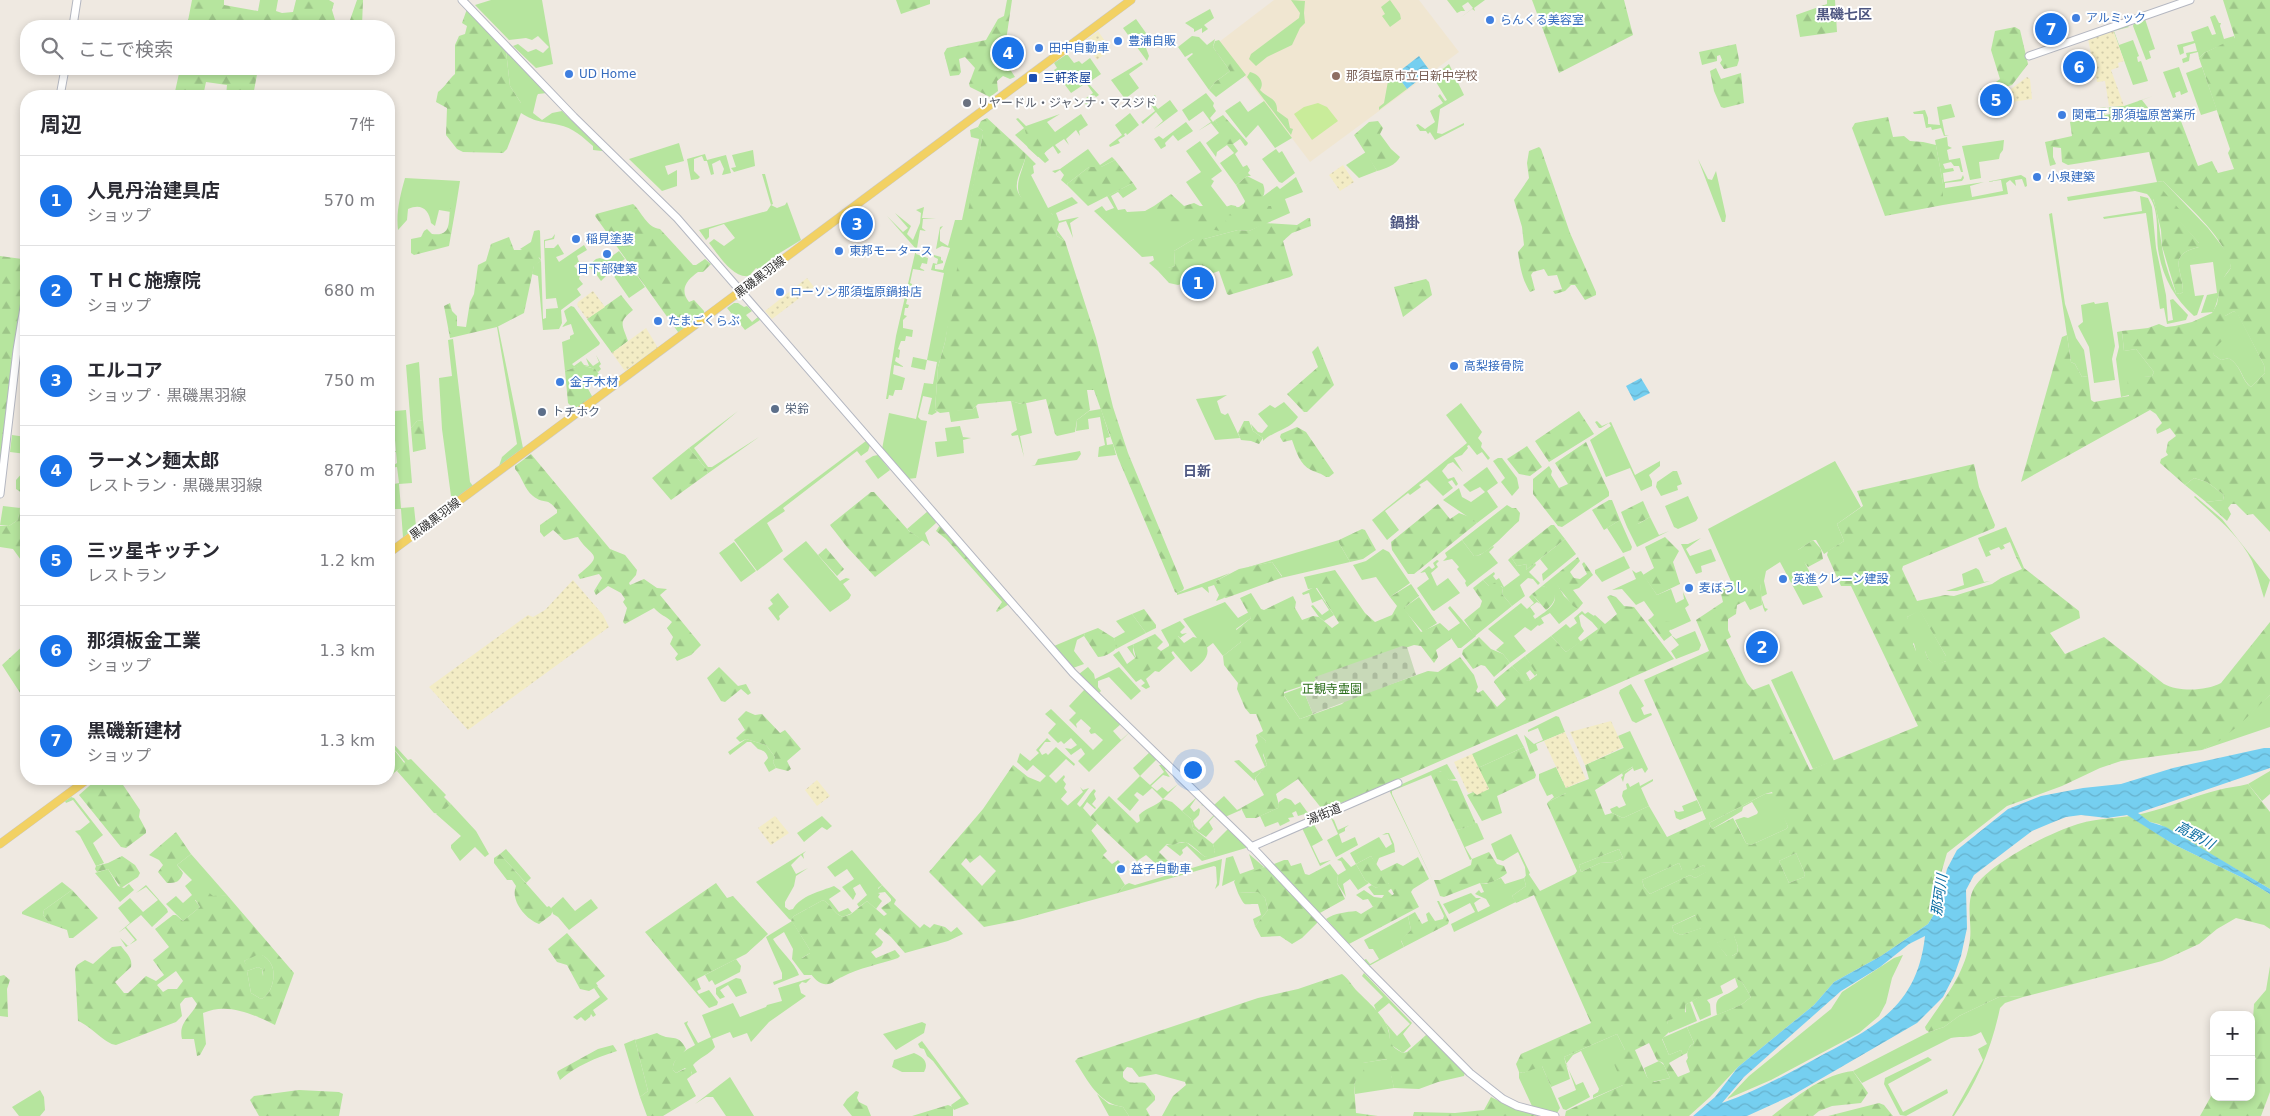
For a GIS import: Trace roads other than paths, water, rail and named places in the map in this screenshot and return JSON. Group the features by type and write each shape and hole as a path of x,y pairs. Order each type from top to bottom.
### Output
{"main road":[{"name":"黒磯黒羽線","path":"395,549 1131,0"},
{"path":"0,844 80,785"}],"street":[{"path":"74,20 77,0"},
{"path":"462,0 574,117 662,201 1065,664 1251,847 1373,976 1470,1072 1503,1099 1517,1106 1555,1116"},
{"path":"2030,56 2190,0"},
{"path":"61,90 64,75"},
{"path":"0,494 20,332"},
{"name":"湯街道","path":"1251,847 1398,783"}],"water":[{"path":"1419,56 1430,71 1407,89 1396,74"},
{"path":"1641,378 1650,393 1634,401 1626,386"},
{"path":"2270,748 2270,768 2138,813 2150,822 2166,827 2270,889 2270,894 2245,879 2173,844 2127,815 2107,818 2081,815 2066,817 2032,831 1974,875 1966,890 1967,928 1961,956 1954,976 1943,997 1917,1023 1793,1095 1747,1116 1693,1116 1715,1097 1738,1067 1814,1005 1834,982 1881,956 1928,924 1939,906 1947,869 1957,850 2008,809 2041,796 2083,788 2121,784 2173,768","holes":["1925,936 1920,961 1912,982 1902,999 1873,1026 1781,1077 1722,1103 1744,1077 1841,991 1880,967 1909,944"]}],"place":[{"name":"アルミック","path":"2076,18"},
{"name":"らんくる美容室","path":"1490,20"},
{"name":"黒磯新建材","path":"2051,29"},
{"name":"豊浦自販","path":"1118,41"},
{"name":"田中自動車","path":"1039,48"},
{"name":"ラーメン麺太郎","path":"1008,53"},
{"name":"那須板金工業","path":"2079,67"},
{"name":"UD Home","path":"569,74"},
{"name":"那須塩原市立日新中学校","path":"1336,76"},
{"name":"三軒茶屋","path":"1033,78"},
{"name":"三ッ星キッチン","path":"1996,100"},
{"name":"リヤードル・ジャンナ・マスジド","path":"967,103"},
{"name":"関電工 那須塩原営業所","path":"2062,115"},
{"name":"小泉建築","path":"2037,177"},
{"name":"エルコア","path":"857,224"},
{"name":"稲見塗装","path":"576,239"},
{"name":"東邦モータース","path":"839,251"},
{"name":"日下部建築","path":"607,254"},
{"name":"人見丹治建具店","path":"1198,283"},
{"name":"ローソン那須塩原鍋掛店","path":"780,292"},
{"name":"たまごくらぶ","path":"658,321"},
{"name":"高梨接骨院","path":"1454,366"},
{"name":"金子木材","path":"560,382"},
{"name":"栄鈴","path":"775,409"},
{"name":"トチホク","path":"542,412"},
{"name":"英進クレーン建設","path":"1783,579"},
{"name":"麦ぼうし","path":"1689,588"},
{"name":"ＴＨＣ施療院","path":"1762,647"},
{"name":"益子自動車","path":"1121,869"}],"district":[{"name":"黒磯七区","path":"1844,14"},
{"name":"鍋掛","path":"1405,223"},
{"name":"日新","path":"1197,471"}],"park label":[{"name":"正観寺霊園","path":"1332,689"}],"water label":[{"name":"高野川","path":"2195,835"},
{"name":"那珂川","path":"1939,895"}]}
